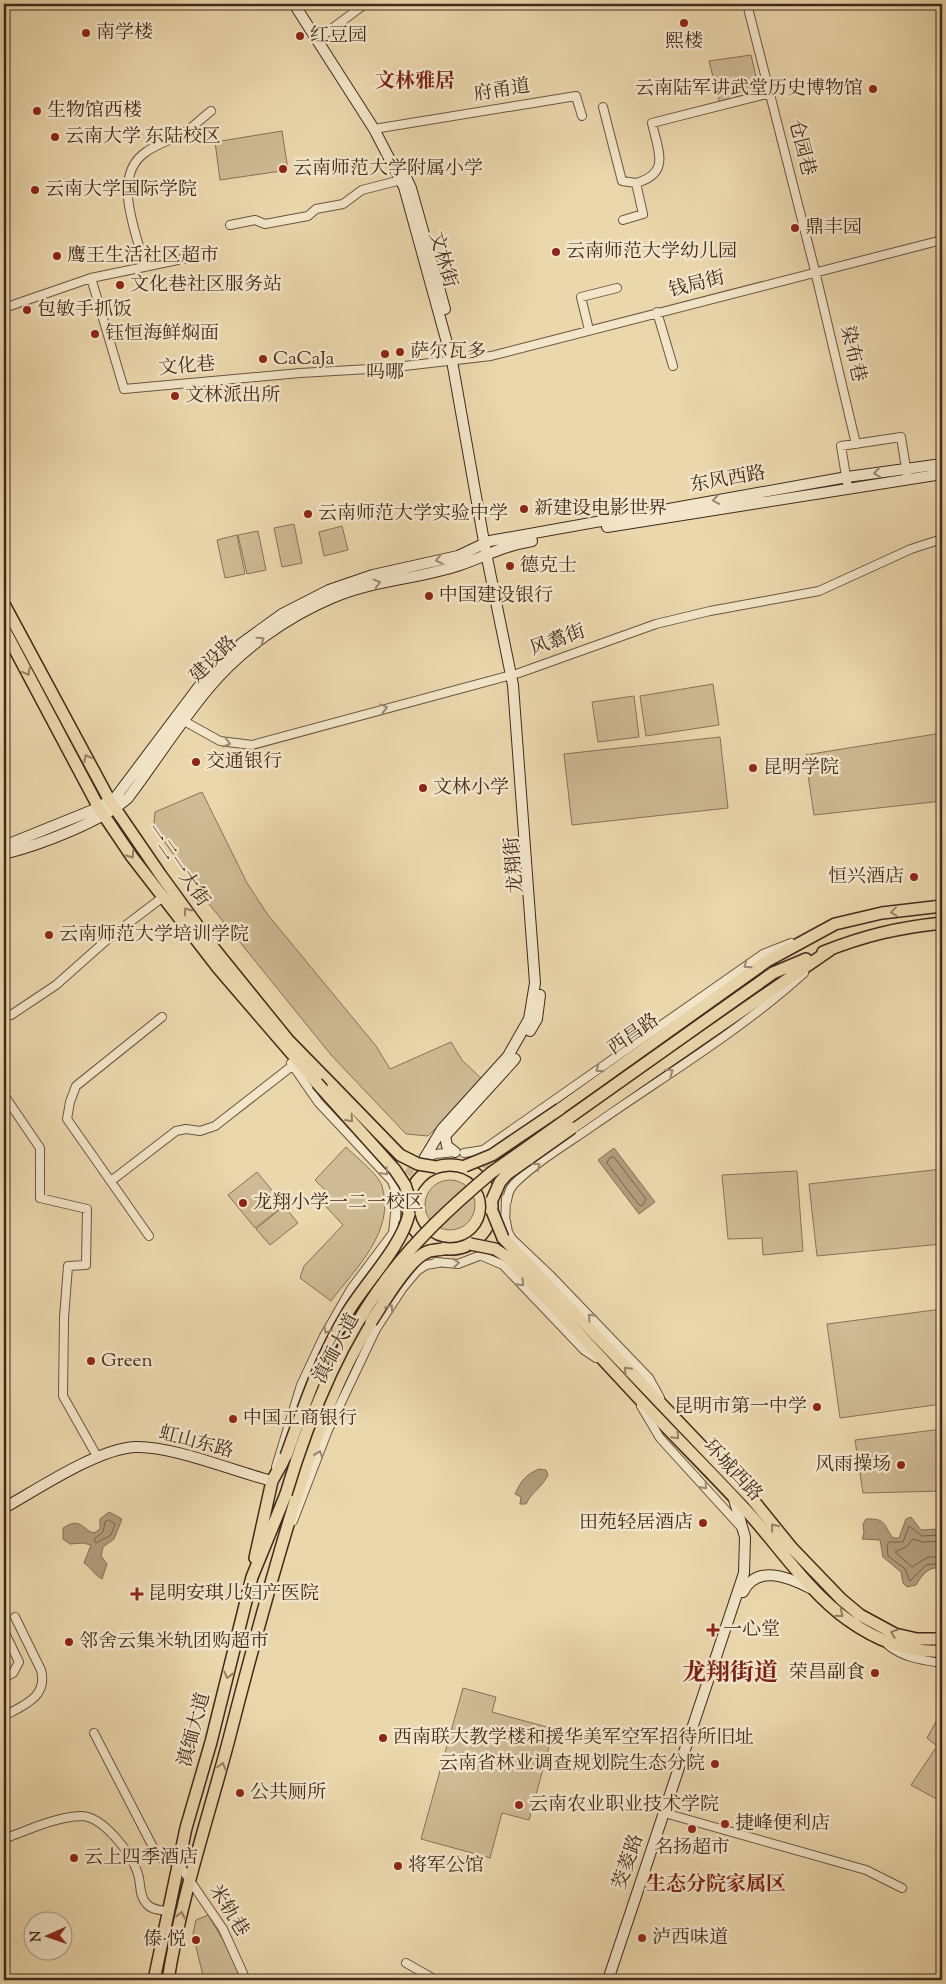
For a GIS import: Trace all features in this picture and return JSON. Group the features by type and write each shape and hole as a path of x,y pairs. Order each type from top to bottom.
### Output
{"main road":[{"name":"一二一大街","path":"4,604 113,805 216,951 288,1040 400,1155 418,1164 436,1167"},
{"name":"一二一大街","path":"4,629 101,812 218,968 288,1052 395,1170 405,1185 409,1197"},
{"name":"西昌路","path":"465,1166 492,1155 560,1109 767,960 822,931 857,918 942,906"},
{"name":"西昌路","path":"773,973 870,934 905,927 942,923"},
{"name":"西昌路","path":"450,1208 536,1140 773,973 822,931"},
{"name":"西昌路","path":"492,1206 500,1182 507,1174 830,950"},
{"path":"447,1164 465,1166 480,1176 490,1190 492,1206 487,1229 481,1237 470,1244 453,1249 443,1249 428,1243 416,1232 408,1214 409,1197 416,1182 429,1170 436,1167 447,1164"},
{"name":"环城西路","path":"492,1206 503,1234 847,1605 872,1622 895,1634 917,1639 942,1639"},
{"name":"滇缅大道","path":"168,1980 189,1881 270,1579 286,1494 300,1446 344,1347 384,1282 417,1242 450,1208"},
{"name":"滇缅大道","path":"154,1980 168,1908 174,1862 211,1742 252,1577 257,1544 272,1482 286,1456 331,1343 363,1289 399,1239 408,1214"},
{"name":"环城西路","path":"470,1244 487,1253 507,1257 612,1368 632,1392 733,1496 818,1592 847,1620 882,1640 908,1649 942,1650"},
{"name":"滇缅大道","path":"270,1579 316,1437 352,1352 395,1284 426,1252 443,1249"},
{"name":"滇缅大道","path":"252,1577 286,1494"},
{"path":"192,1808 193,1812 201,1817 208,1812"}],"street":[{"name":"文林街","path":"294,4 377,128"},
{"name":"文林街","path":"302,4 377,128 404,179 456,361 488,547"},
{"path":"322,36 365,4"},
{"name":"仓园巷","path":"747,4 815,271"},
{"path":"603,107 622,181 636,183 654,175 659,168 660,159 652,123 770,93"},
{"name":"府甬道","path":"377,128 576,96 582,116"},
{"path":"145,267 126,190 128,176 135,162 145,152 186,132 211,111"},
{"path":"230,225 255,220 265,224 308,216 316,208 343,204 362,190 404,179"},
{"path":"623,220 643,214 636,183"},
{"name":"钱局街","path":"456,361 491,356 815,271 942,240"},
{"path":"4,308 91,278 197,256"},
{"name":"染布巷","path":"815,271 856,444"},
{"name":"文化巷","path":"91,278 124,389 300,372 386,368 456,361"},
{"path":"590,330 581,297 617,288"},
{"path":"657,312 673,366"},
{"path":"848,482 841,446 901,436 907,473"},
{"name":"东风西路","path":"488,547 907,473 942,464"},
{"name":"东风西路","path":"907,473 942,474"},
{"name":"风翥街","path":"184,721 220,742 252,745 515,674 656,624 710,611 819,591 911,549 942,539"},
{"name":"龙翔街","path":"460,1152 447,1146 445,1136 514,1061 537,1019 542,981 515,674 488,547"},
{"name":"建设路","path":"4,854 101,812 128,798 209,687 248,650 287,622 332,598 375,583 460,565 488,547"},
{"name":"建设路","path":"113,805 203,681 242,643 282,614 329,590 373,575 458,556 488,547"},
{"name":"龙翔街","path":"423,1160 442,1128 508,1056 529,1019 535,983 515,674"},
{"name":"建设路","path":"4,846 101,812"},
{"path":"11,1015 56,985 109,938 163,897"},
{"path":"423,1160 435,1154 483,1150 763,954 822,931"},
{"path":"503,1234 509,1190 514,1184 546,1158 777,996 830,950"},
{"path":"149,1236 67,1119 70,1102 76,1086 162,1017"},
{"path":"272,1482 295,1403 316,1352 351,1290 392,1233 396,1195 392,1181 318,1102 292,1066 288,1052"},
{"path":"111,1181 176,1131 186,1129 200,1131 216,1126 292,1066"},
{"path":"4,1095 40,1148 40,1198 87,1209 86,1265 68,1266 64,1318 63,1396 98,1458"},
{"path":"460,1152 474,1156"},
{"path":"396,1195 400,1186"},
{"path":"505,1192 507,1201"},
{"path":"395,1214 400,1230"},
{"path":"506,1221 508,1232 512,1239 551,1276 649,1378 666,1409"},
{"path":"281,1548 300,1507 328,1430 376,1329 402,1289 417,1271 426,1265 438,1263 458,1264 487,1253"},
{"path":"429,1260 438,1263"},
{"path":"632,1392 660,1438 744,1529"},
{"name":"虹山东路","path":"4,1508 98,1458 134,1447 150,1448 272,1482"},
{"name":"茭菱路","path":"608,1980 742,1581 746,1560 744,1529 733,1496"},
{"name":"茭菱路","path":"614,1980 743,1591 748,1584 760,1576 775,1574 787,1576 818,1592"},
{"path":"4,1716 36,1697 42,1690 44,1680 15,1617"},
{"path":"4,1631 19,1662 13,1673 4,1678"},
{"path":"882,1640 905,1656 942,1663"},
{"path":"94,1734 154,1851 162,1859 174,1862"},
{"path":"668,1814 866,1870 902,1888"},
{"path":"4,1840 57,1820 81,1816 94,1819 103,1824 129,1856 138,1874 145,1903 154,1909 168,1908"},
{"name":"米轨巷","path":"174,1862 223,1928 246,1980"},
{"path":"406,1963 436,1980"}],"shaded area":[{"path":"751,55 760,94 720,104 709,61"},
{"path":"282,131 288,170 220,180 215,142"},
{"path":"294,524 302,563 282,567 274,528"},
{"path":"342,526 348,550 324,556 319,532"},
{"path":"258,531 266,570 247,574 238,535"},
{"path":"237,535 245,574 225,578 217,540"},
{"path":"713,684 719,725 646,736 640,696"},
{"path":"634,696 639,737 598,742 592,702"},
{"path":"942,733 942,801 814,815 805,755"},
{"path":"720,737 728,808 572,825 564,754"},
{"path":"202,792 247,883 268,915 376,1046 390,1069 451,1042 462,1060 484,1081 428,1136 406,1134 332,1056 209,904 166,844 154,824 155,812"},
{"path":"346,1147 380,1181 385,1203 383,1218 371,1248 331,1301 300,1278 304,1266 343,1225 318,1198 325,1190 315,1180"},
{"path":"942,1169 942,1244 817,1256 809,1184"},
{"path":"797,1171 803,1251 763,1255 762,1238 728,1239 722,1175"},
{"path":"257,1172 284,1205 255,1228 228,1195"},
{"path":"450,1180 460,1182 468,1187 473,1195 475,1205 473,1215 468,1223 460,1228 450,1230 440,1228 432,1223 427,1215 425,1205 427,1195 432,1187 440,1182"},
{"path":"284,1206 298,1223 270,1245 256,1229"},
{"path":"942,1309 942,1404 840,1418 827,1324"},
{"name":"风雨操场","path":"942,1429 942,1491 863,1493 855,1440"},
{"path":"463,1688 496,1697 492,1712 554,1729 529,1820 502,1813 490,1858 421,1839"},
{"path":"942,1711 942,1802 911,1785 937,1746 927,1738"},
{"path":"208,1915 233,1957 242,1980 204,1980 193,1934 196,1920"}],"water":[{"path":"614,1148 655,1202 639,1214 598,1160"},
{"path":"539,1469 546,1470 548,1475 526,1504 520,1504 521,1497 515,1494 519,1485 527,1476"},
{"path":"109,1512 122,1519 114,1539 103,1547 101,1556 107,1564 102,1579 84,1563 91,1545 83,1543 70,1544 63,1539 63,1528 74,1523 94,1533 100,1529 100,1519"},
{"path":"911,1517 921,1530 938,1529 942,1532 942,1568 929,1570 916,1585 907,1587 903,1583 901,1572 883,1557 880,1540 862,1539 864,1533 863,1524 866,1519 881,1521 893,1538 899,1538 906,1519"}],"tunnel":[{"path":"474,1156 493,1171 500,1180 505,1192"},
{"path":"400,1184 411,1169 420,1161"},
{"path":"401,1232 413,1249 429,1260"}],"place":[{"name":"熙楼","path":"684,23"},
{"name":"南学楼","path":"86,33"},
{"name":"红豆园","path":"300,36"},
{"name":"云南陆军讲武堂历史博物馆","path":"873,89"},
{"name":"生物馆西楼","path":"37,111"},
{"name":"云南大学 东陆校区","path":"55,137"},
{"name":"云南师范大学附属小学","path":"283,169"},
{"name":"云南大学国际学院","path":"35,190"},
{"name":"鼎丰园","path":"795,228"},
{"name":"云南师范大学幼儿园","path":"556,252"},
{"name":"鹰王生活社区超市","path":"57,256"},
{"name":"文化巷社区服务站","path":"120,285"},
{"name":"包敏手抓饭","path":"27,310"},
{"name":"钰恒海鲜焖面","path":"95,334"},
{"name":"萨尔瓦多","path":"400,352"},
{"name":"吗哪","path":"385,354"},
{"name":"CaCaJa","path":"263,359"},
{"name":"文林派出所","path":"175,396"},
{"name":"新建设电影世界","path":"524,509"},
{"name":"云南师范大学实验中学","path":"308,514"},
{"name":"德克士","path":"510,566"},
{"name":"中国建设银行","path":"429,596"},
{"name":"交通银行","path":"196,762"},
{"name":"昆明学院","path":"753,768"},
{"name":"文林小学","path":"423,788"},
{"name":"恒兴酒店","path":"914,877"},
{"name":"云南师范大学培训学院","path":"49,935"},
{"name":"龙翔小学一二一校区","path":"243,1203"},
{"name":"Green","path":"91,1361"},
{"name":"昆明市第一中学","path":"817,1407"},
{"name":"中国工商银行","path":"233,1419"},
{"name":"风雨操场","path":"901,1465"},
{"name":"田苑轻居酒店","path":"703,1523"},
{"name":"昆明安琪儿妇产医院","path":"137,1594"},
{"name":"一心堂","path":"713,1630"},
{"name":"邻舍云集米轨团购超市","path":"69,1642"},
{"name":"荣昌副食","path":"875,1673"},
{"name":"西南联大教学楼和援华美军空军招待所旧址","path":"383,1738"},
{"name":"云南省林业调查规划院生态分院","path":"715,1764"},
{"name":"公共厕所","path":"240,1793"},
{"name":"云南农业职业技术学院","path":"519,1805"},
{"name":"捷峰便利店","path":"725,1824"},
{"name":"名扬超市","path":"692,1829"},
{"name":"云上四季酒店","path":"74,1858"},
{"name":"将军公馆","path":"398,1866"},
{"name":"泸西味道","path":"642,1938"},
{"name":"傣·悦","path":"196,1940"}],"district":[{"name":"文林雅居","path":"415,82"},
{"name":"龙翔街道","path":"730,1674"},
{"name":"生态分院家属区","path":"716,1885"}]}
